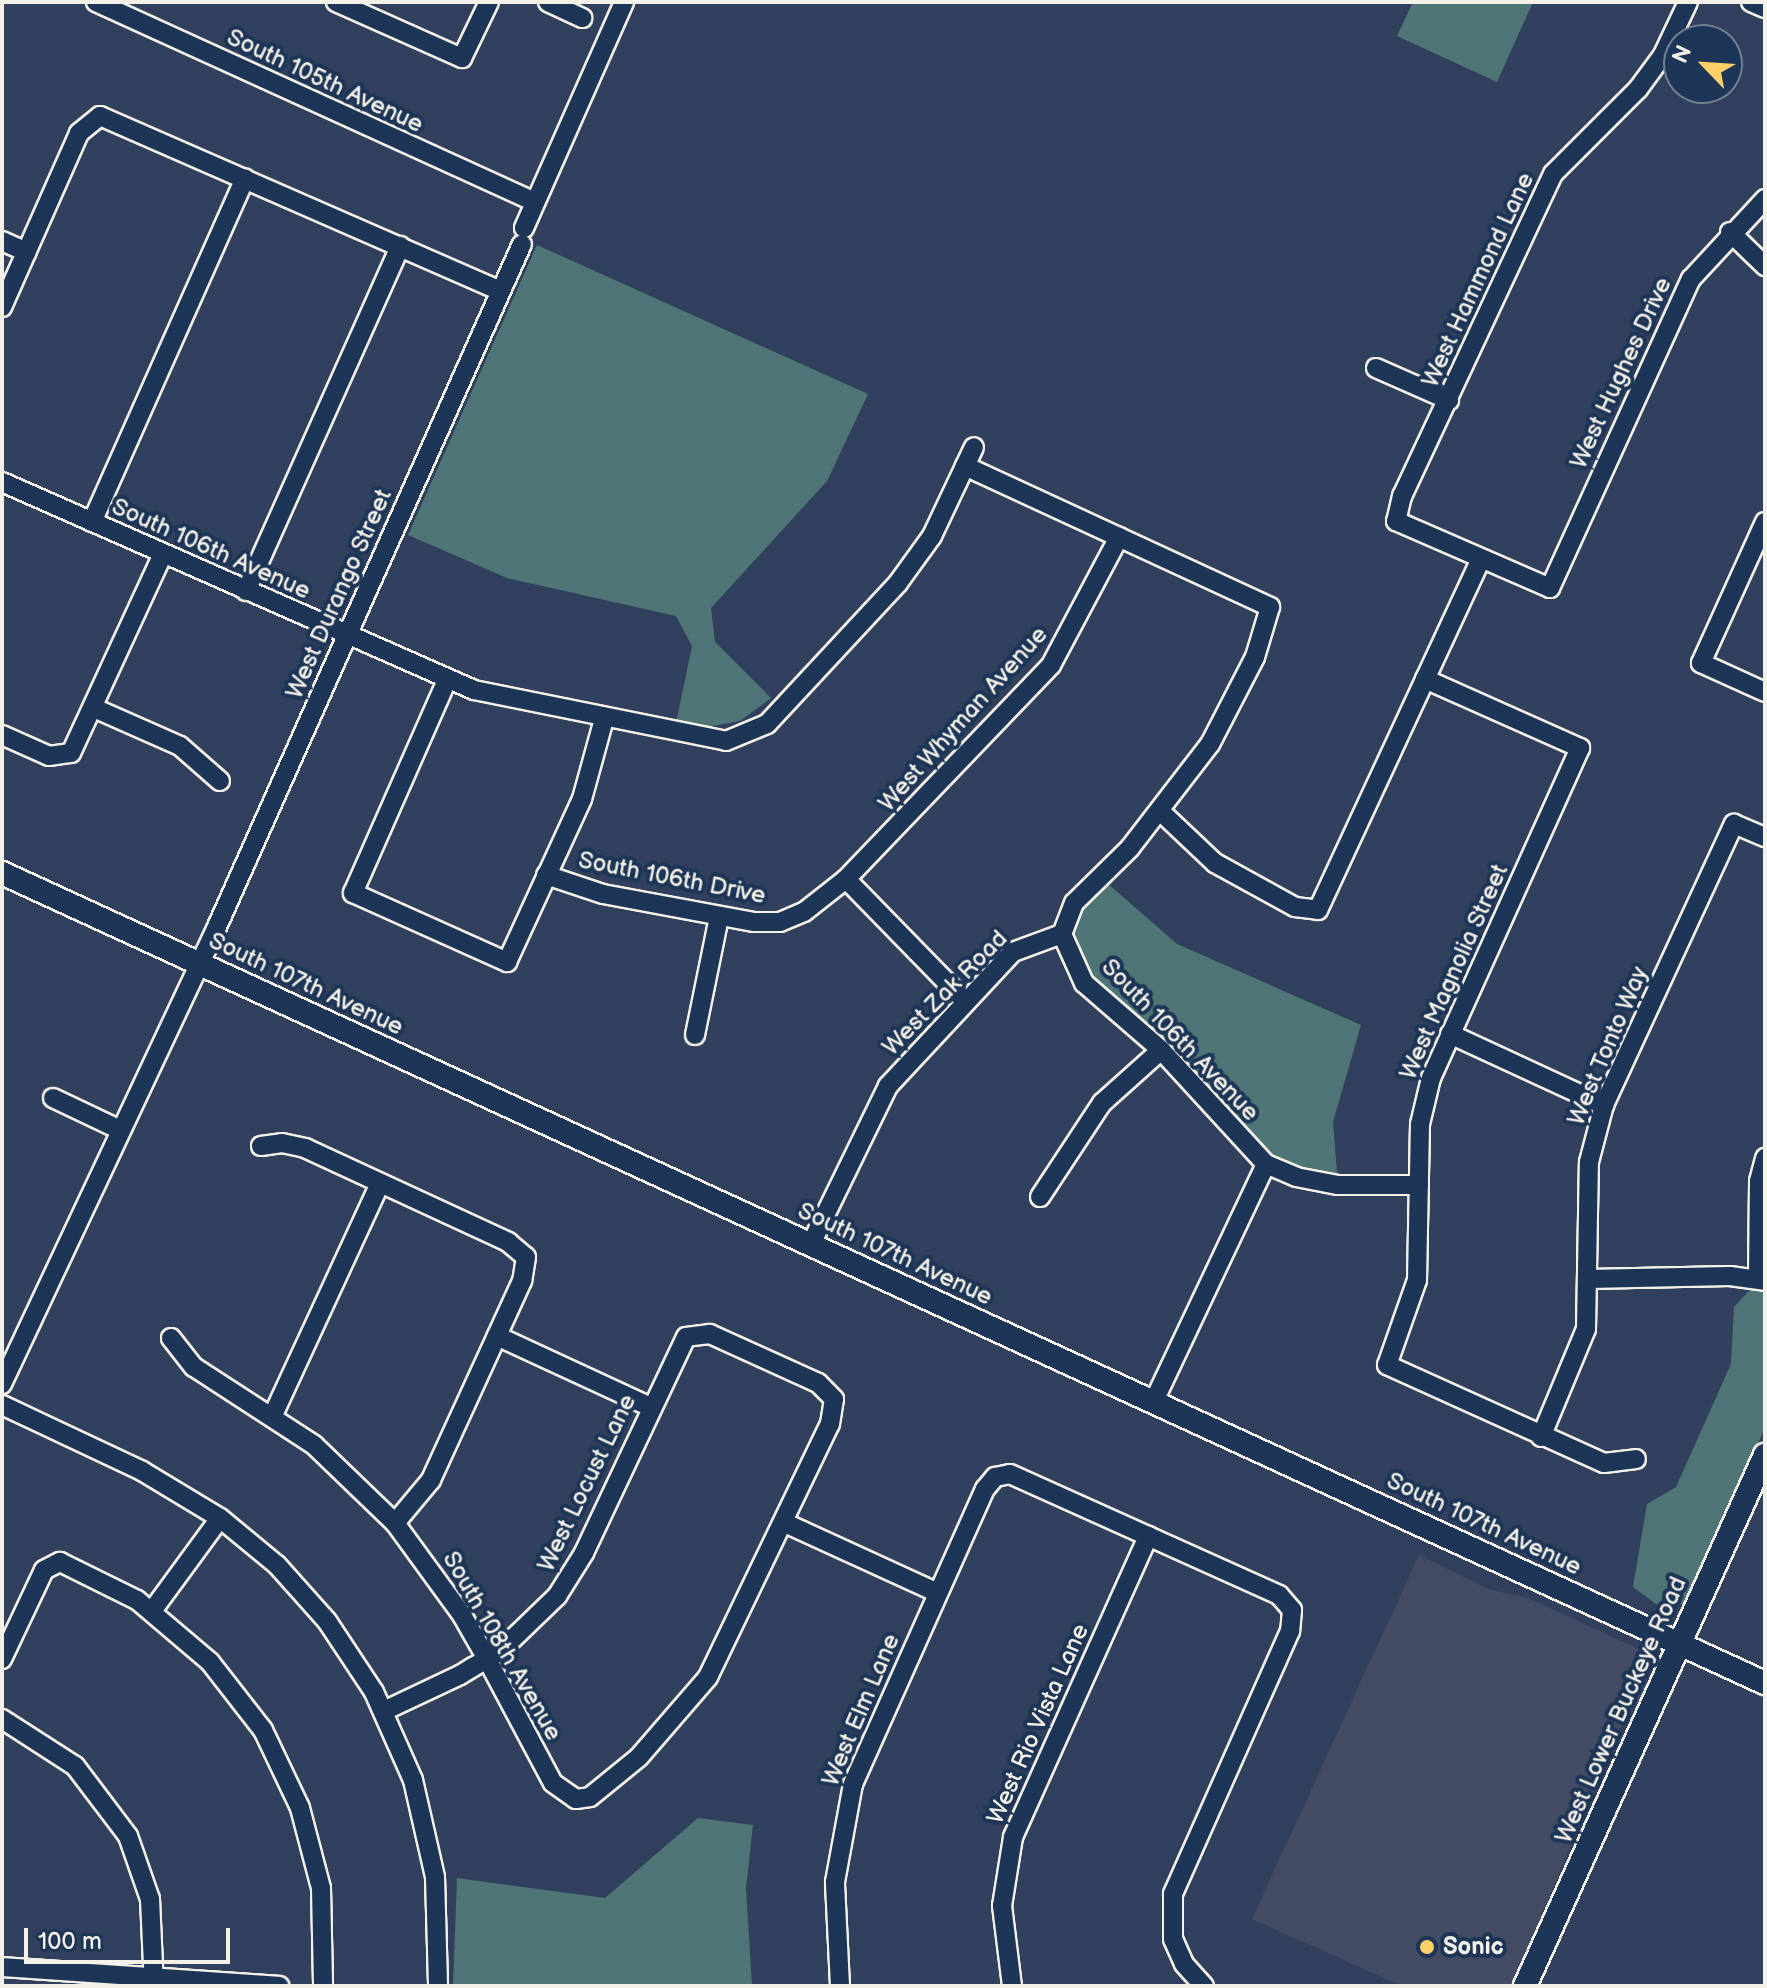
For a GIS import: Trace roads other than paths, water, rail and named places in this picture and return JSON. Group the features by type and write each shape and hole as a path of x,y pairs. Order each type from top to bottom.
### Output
{"main road":[{"name":"South 107th Avenue","path":"2,873 1765,1683"},
{"name":"West Lower Buckeye Road","path":"1525,1986 1765,1455"}],"street":[{"name":"South 105th Avenue","path":"96,2 535,202"},
{"path":"336,2 462,58 489,2"},
{"path":"548,2 582,18"},
{"name":"West Durango Street","path":"120,1130 199,964 347,635 624,2"},
{"name":"West Hammond Lane","path":"1480,561 1396,521 1402,496 1553,174 1638,89 1663,55 1688,2"},
{"path":"1751,2 1765,8"},
{"path":"2,307 79,133 93,118 113,119 500,291"},
{"path":"92,522 245,178"},
{"name":"West Hughes Drive","path":"1480,561 1550,588 1675,308 1691,279 1730,232 1765,199"},
{"path":"1730,232 1765,266"},
{"path":"2,241 27,252"},
{"path":"246,591 400,246"},
{"path":"1376,368 1449,400"},
{"path":"974,447 965,466 1270,607 1234,701 1160,811 1074,903 1062,934"},
{"name":"South 106th Avenue","path":"4,488 92,522 447,680 509,700 726,741 767,724 898,583 932,536 965,466"},
{"path":"1765,522 1701,663 1765,692"},
{"name":"West Whyman Avenue","path":"846,879 1051,665 1119,537"},
{"path":"2,735 49,756 64,757 79,741 163,554"},
{"path":"1160,811 1215,863 1295,907 1318,910 1480,561"},
{"name":"West Magnolia Street","path":"1425,679 1580,748 1450,1034 1423,1104 1417,1280 1387,1365 1541,1437"},
{"path":"447,680 353,893 507,962 585,789 604,719"},
{"path":"94,708 180,746 220,781"},
{"name":"West Tonto Way","path":"1541,1437 1579,1355 1588,1279 1589,1162 1604,1105 1734,824 1765,837"},
{"name":"South 106th Drive","path":"546,875 603,894 754,922 793,918 846,879"},
{"path":"846,879 965,1001"},
{"path":"695,1035 719,917"},
{"name":"South 106th Avenue","path":"1062,934 1084,983 1161,1050 1266,1164 1296,1177 1338,1185 1419,1185"},
{"name":"West Zak Road","path":"811,1244 888,1086 1013,952 1062,934"},
{"path":"1450,1034 1604,1105"},
{"path":"1040,1197 1102,1103 1161,1050"},
{"path":"2,1384 120,1130 53,1098"},
{"path":"261,1146 294,1145 508,1242 526,1257 522,1281 431,1480 395,1523"},
{"path":"1588,1279 1762,1279 1759,1181 1765,1158"},
{"path":"1154,1401 1266,1164"},
{"path":"273,1415 380,1183"},
{"name":"West Locust Lane","path":"384,1711 487,1659 534,1623 567,1582 678,1348 692,1333 710,1334 805,1377 834,1399 830,1424 785,1523"},
{"path":"497,1336 651,1407"},
{"name":"South 108th Avenue","path":"171,1338 194,1367 273,1415 334,1462 395,1523 445,1589 487,1659 553,1783 569,1797 583,1799 606,1784 688,1704 732,1636 785,1523"},
{"path":"2,1405 142,1471 220,1518 277,1565 327,1621 384,1711 413,1780 435,1877 438,1986"},
{"path":"1541,1437 1604,1463 1636,1459"},
{"name":"West Elm Lane","path":"840,1986 834,1893 847,1804 868,1744 985,1489 1002,1474 1025,1478 1148,1536"},
{"path":"152,1611 220,1518"},
{"path":"785,1523 938,1593"},
{"path":"1148,1536 1279,1595 1292,1610 1290,1631 1177,1879 1170,1925 1184,1964 1204,1986"},
{"name":"West Rio Vista Lane","path":"1012,1986 1002,1906 1013,1837 1148,1536"},
{"path":"2,1659 41,1576 54,1562 74,1565 152,1611 225,1678 283,1768 317,1868 324,1930 323,1986"},
{"path":"2,1719 75,1766 120,1821 150,1899 154,1982"},
{"path":"2,1967 154,1982 279,1986"}],"place":[{"name":"Sonic","path":"1427,1947"}]}
